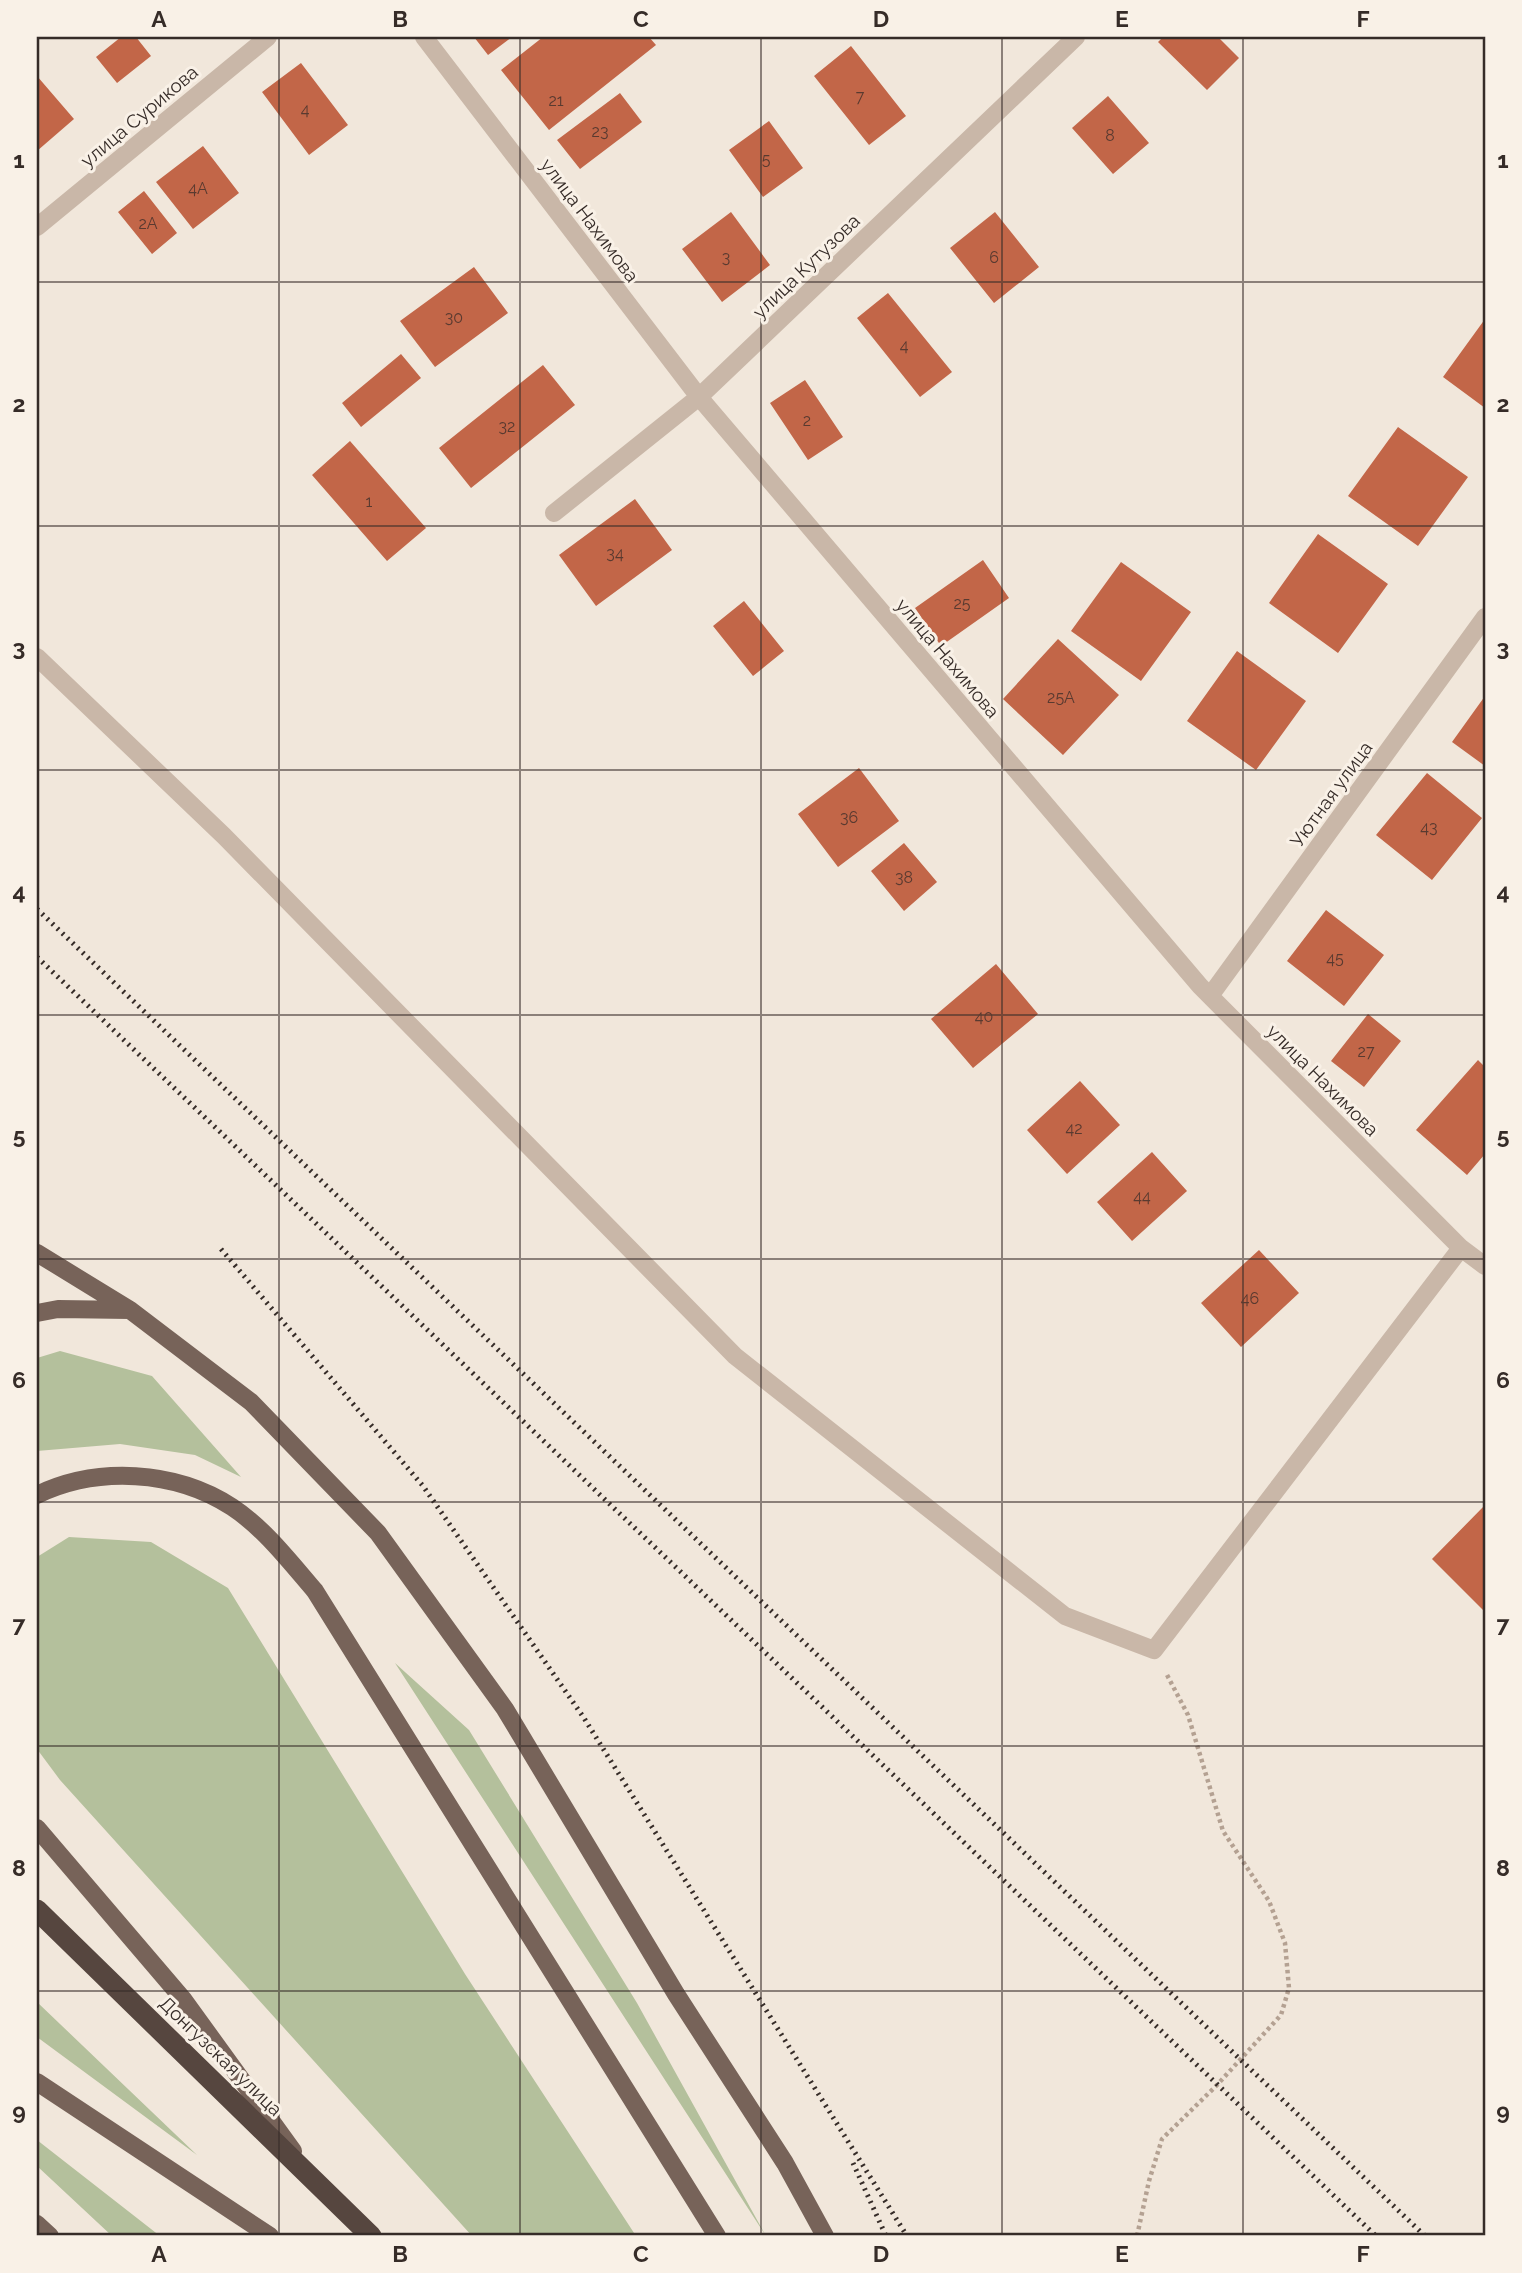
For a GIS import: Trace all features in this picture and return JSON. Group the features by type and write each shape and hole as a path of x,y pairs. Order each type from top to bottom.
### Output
{"highway":[{"name":"Донгузская улица","path":"37,1910 371,2236"}],"main road":[{"path":"37,1254 131,1310 251,1402 378,1533 505,1709 676,1994 785,2163 825,2236"},
{"path":"37,1313 58,1309 131,1310"},
{"path":"37,1495 62,1483 126,1474 190,1486 233,1507 275,1544 315,1591 718,2236"},
{"path":"37,1828 183,1999 309,2173"},
{"path":"37,2082 270,2236"},
{"path":"37,2224 50,2236"}],"street":[{"name":"улица Сурикова","path":"37,227 268,37"},
{"name":"улица Нахимова","path":"424,37 699,397 1210,996 1461,1248 1485,1266"},
{"name":"улица Кутузова","path":"554,513 699,397 1076,37"},
{"name":"Уютная улица","path":"1210,996 1485,617"},
{"path":"37,657 224,836 736,1356 1065,1616 1154,1650 1461,1248"}],"path":[{"path":"1138,2236 1149,2181 1162,2139 1225,2077 1281,2015 1289,1988 1285,1943 1269,1901 1223,1831 1188,1716 1154,1650"}],"green space":[{"path":"60,1351 152,1376 241,1477 195,1455 120,1444 37,1451 37,1358"},
{"path":"69,1537 151,1542 228,1588 465,1974 636,2236 472,2236 60,1780 37,1749 37,1557"},
{"path":"395,1663 469,1730 637,2003 766,2236"},
{"path":"37,2002 197,2155 37,2037"},
{"path":"37,2140 160,2236 112,2236 37,2166"}],"building":[{"path":"121,37 136,37 151,56 117,83 96,57"},
{"path":"474,37 512,37 488,55"},
{"path":"543,37 649,37 656,45 549,130 501,70"},
{"path":"1163,37 1218,37 1239,58 1207,90 1158,42"},
{"path":"851,46 906,116 869,145 814,76"},
{"path":"301,63 348,125 309,155 262,92"},
{"path":"37,76 74,119 37,151"},
{"path":"620,93 642,122 580,169 557,140"},
{"path":"1108,96 1149,143 1113,174 1072,128"},
{"path":"769,121 803,168 763,197 729,150"},
{"path":"203,146 239,193 193,229 156,182"},
{"path":"144,191 177,233 152,254 118,212"},
{"path":"731,212 770,265 722,302 682,249"},
{"path":"995,212 1039,267 994,303 950,248"},
{"path":"474,267 508,313 435,367 400,321"},
{"path":"888,293 952,372 920,397 857,318"},
{"path":"1485,319 1485,408 1443,377"},
{"path":"401,354 421,378 361,427 342,403"},
{"path":"543,365 575,405 471,488 439,448"},
{"path":"805,380 843,437 808,460 770,403"},
{"path":"1398,427 1468,477 1418,546 1348,496"},
{"path":"350,441 426,528 387,561 312,475"},
{"path":"635,499 672,550 596,606 559,555"},
{"path":"1318,534 1388,584 1338,653 1269,603"},
{"path":"983,560 1009,598 941,646 915,608"},
{"path":"1121,562 1191,612 1141,681 1071,631"},
{"path":"744,601 784,651 753,676 713,626"},
{"path":"1058,639 1119,695 1063,755 1003,699"},
{"path":"1237,651 1306,701 1256,770 1187,721"},
{"path":"1485,696 1485,766 1452,742"},
{"path":"859,768 899,821 838,867 798,814"},
{"path":"1427,773 1482,818 1432,880 1376,835"},
{"path":"904,843 937,882 904,911 871,871"},
{"path":"1326,910 1384,955 1344,1006 1287,961"},
{"path":"996,964 1038,1014 973,1068 931,1019"},
{"path":"1368,1014 1401,1041 1364,1087 1331,1061"},
{"path":"1478,1060 1485,1067 1485,1154 1467,1175 1416,1130"},
{"path":"1080,1081 1120,1125 1067,1174 1027,1130"},
{"path":"1152,1152 1187,1191 1132,1241 1097,1202"},
{"path":"1259,1250 1299,1293 1241,1347 1201,1303"},
{"path":"1485,1505 1485,1612 1432,1559"}],"railway":[{"path":"37,909 1425,2236"},
{"path":"37,957 1376,2236"},
{"path":"221,1249 423,1486 584,1718 907,2236"},
{"path":"853,2163 886,2236"}]}
